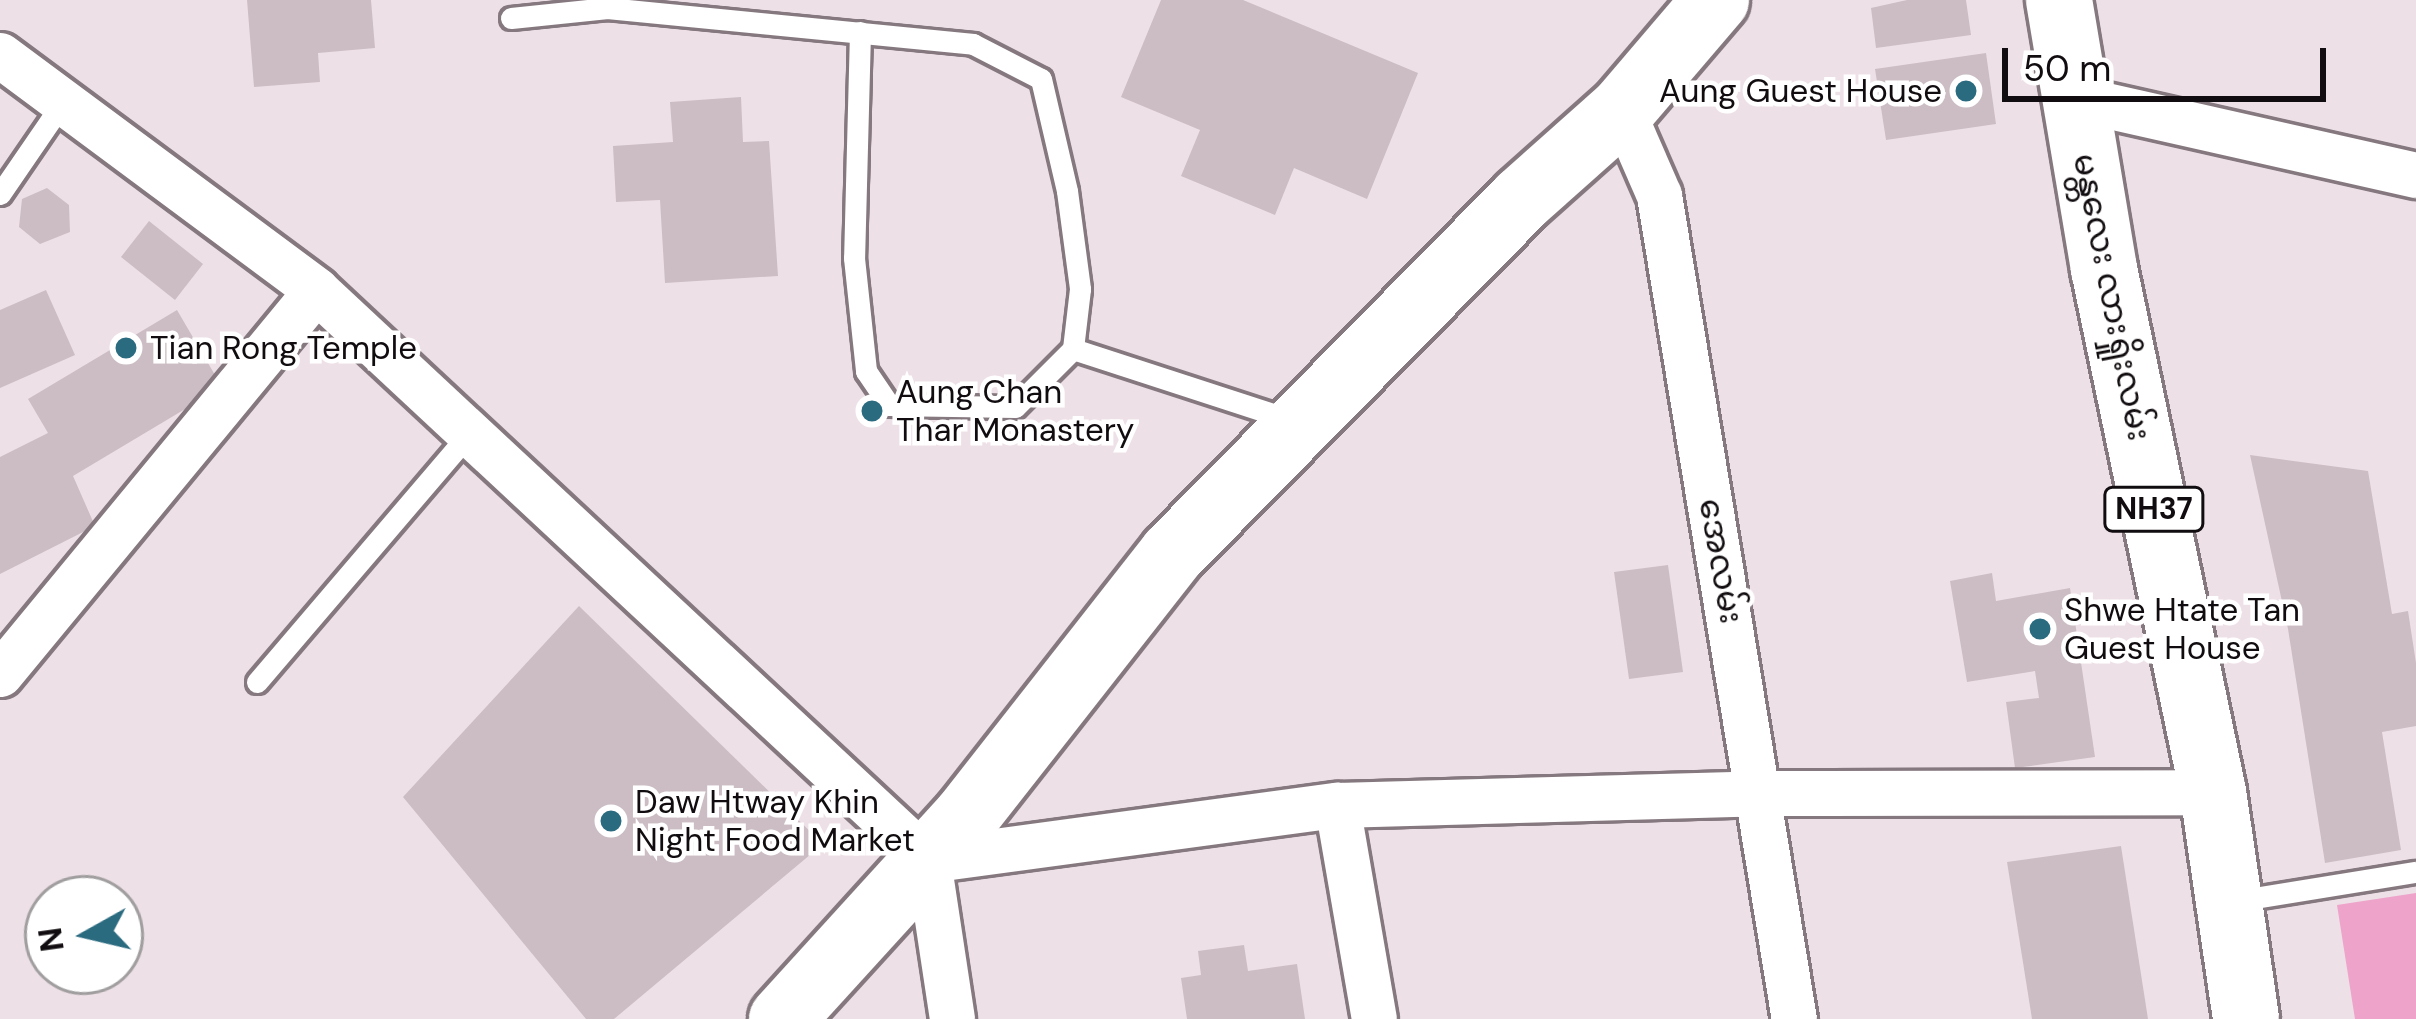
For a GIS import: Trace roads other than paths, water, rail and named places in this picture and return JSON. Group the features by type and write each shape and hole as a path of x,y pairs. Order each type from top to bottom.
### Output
{"main road":[{"path":"782,1019 928,860 1172,554 1522,199 1622,110 1716,0"},
{"name":"မန္တလေး လားရှိုးလမ်း","path":"2059,0 2074,98 2213,792 2246,1019"}],"street":[{"path":"0,55 316,290 928,860 952,1019"},
{"path":"2074,98 2416,175"},
{"name":"အေလမ်း","path":"1622,110 1659,196 1794,1019"},
{"path":"0,674 316,290"},
{"path":"928,860 1337,805 1760,793 2213,792"},
{"path":"1337,805 1374,1019"}],"lane":[{"path":"511,18 607,8 860,32 973,44 1041,79 1067,191 1081,289 1073,349 1015,407 889,405 866,371 854,258 860,32"},
{"path":"0,194 63,102"},
{"path":"1073,349 1301,423"},
{"path":"256,682 468,436"},
{"path":"2230,902 2416,872"}],"place":[{"name":"Aung Guest House","path":"1966,91"},
{"name":"Tian Rong Temple","path":"126,348"},
{"name":"Aung Chan Thar Monastery","path":"872,411"},
{"name":"Shwe Htate Tan Guest House","path":"2040,629"},
{"name":"Daw Htway Khin Night Food Market","path":"611,821"}]}
